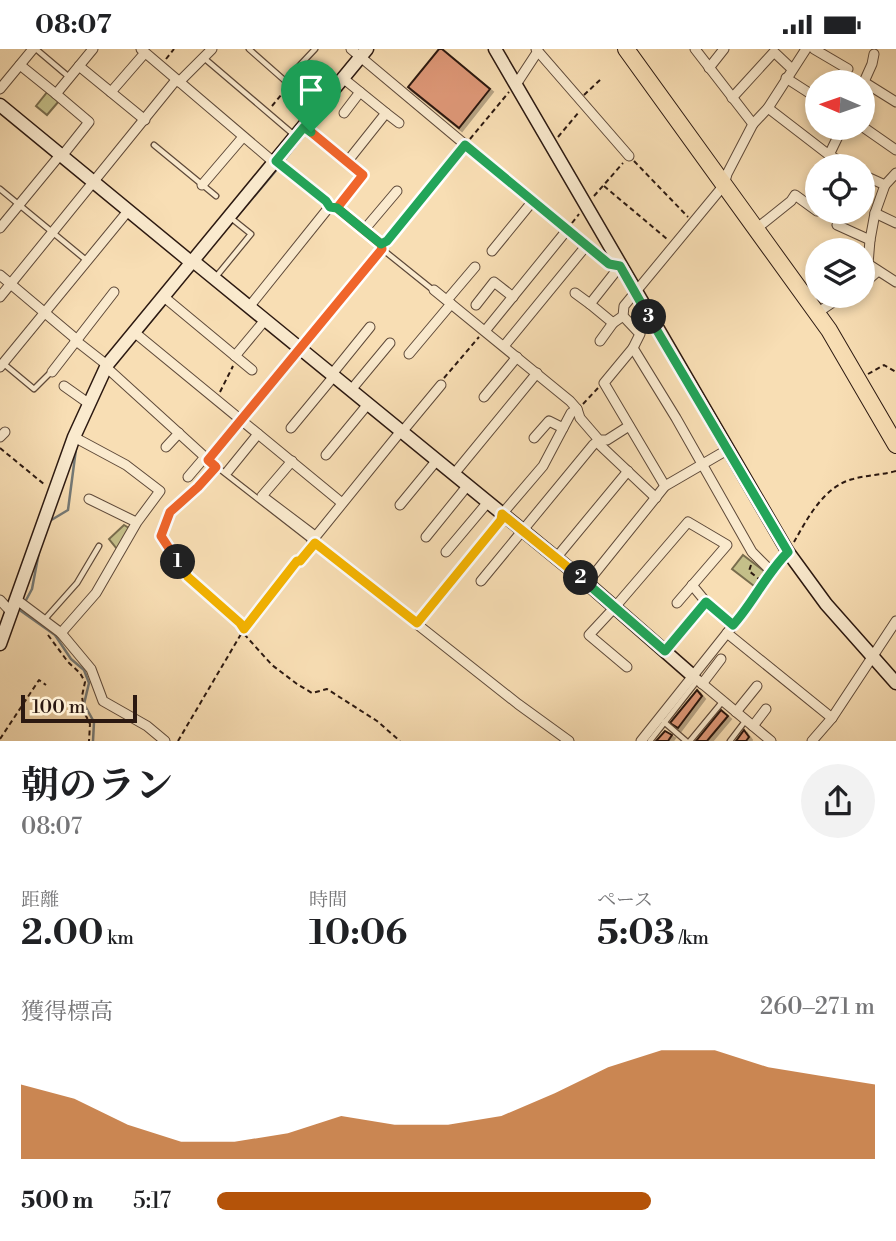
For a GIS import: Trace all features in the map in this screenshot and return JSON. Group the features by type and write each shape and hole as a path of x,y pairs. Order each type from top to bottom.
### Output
{"highway":[{"path":"627,49 817,313 896,445"}],"street":[{"path":"0,89 34,49"},
{"path":"56,94 93,49"},
{"path":"0,297 178,81 212,49"},
{"path":"495,49 788,552 826,604 896,683"},
{"path":"695,49 753,124"},
{"path":"709,68 724,49"},
{"path":"665,486 604,383 633,348 640,334 623,316 624,306 724,185 753,124 768,108 806,49"},
{"path":"814,49 848,69"},
{"path":"517,83 537,50 629,156"},
{"path":"869,70 872,51"},
{"path":"111,92 143,52 243,137 364,230 382,247 465,145"},
{"path":"732,98 774,53 792,69"},
{"path":"0,644 19,606 54,491 78,439 88,403 108,369 279,163 317,110 346,81 361,55 586,246 609,264 620,266"},
{"path":"0,228 89,122 20,65"},
{"path":"79,66 145,120"},
{"path":"786,78 805,90"},
{"path":"346,81 399,123"},
{"path":"875,90 896,102"},
{"path":"344,113 360,92"},
{"path":"0,105 587,583 771,740"},
{"path":"768,108 828,154"},
{"path":"347,162 386,113"},
{"path":"249,307 363,175 304,131"},
{"path":"875,135 896,150"},
{"path":"202,185 243,137"},
{"path":"896,173 885,185 875,213 896,223"},
{"path":"875,180 885,185"},
{"path":"364,230 397,191"},
{"path":"756,229 795,195 805,202"},
{"path":"492,251 532,202"},
{"path":"1,364 128,211"},
{"path":"838,224 866,238"},
{"path":"484,331 567,230"},
{"path":"504,347 586,246"},
{"path":"590,304 620,266"},
{"path":"409,354 475,267"},
{"path":"875,269 896,282"},
{"path":"0,275 216,467"},
{"path":"476,305 494,282 513,297"},
{"path":"434,290 577,409 580,418 601,446 656,498"},
{"path":"52,372 114,292"},
{"path":"575,293 613,323"},
{"path":"167,299 252,370"},
{"path":"817,313 824,308"},
{"path":"600,341 613,323 623,316"},
{"path":"237,357 265,320"},
{"path":"291,428 370,327"},
{"path":"137,335 342,503"},
{"path":"351,390 390,343"},
{"path":"241,420 300,348"},
{"path":"633,348 756,556 771,571 788,552"},
{"path":"484,397 517,357"},
{"path":"454,474 537,373"},
{"path":"300,561 342,503 441,385"},
{"path":"64,386 88,403"},
{"path":"326,455 368,404"},
{"path":"502,514 543,466 571,413 577,409"},
{"path":"534,438 549,421 563,428"},
{"path":"481,581 593,445 599,440 607,440 629,426"},
{"path":"166,447 178,433"},
{"path":"229,471 258,435"},
{"path":"61,633 100,587 136,522 160,491 126,465 78,439"},
{"path":"587,583 665,486 727,450"},
{"path":"188,477 206,458"},
{"path":"400,505 437,460"},
{"path":"292,461 262,496 518,704 569,740"},
{"path":"556,558 628,471"},
{"path":"426,537 468,485"},
{"path":"89,499 136,522"},
{"path":"446,552 488,502"},
{"path":"627,667 589,635 688,522 727,545 677,603"},
{"path":"692,586 730,629 832,718"},
{"path":"0,600 19,606 61,633 94,674 103,701 147,726 165,740"},
{"path":"665,651 706,602"},
{"path":"698,680 743,613"},
{"path":"812,740 832,718 896,621"},
{"path":"641,740 698,680 722,659"},
{"path":"736,712 757,687"},
{"path":"750,723 766,709"}],"lane":[{"path":"34,49 70,77"},
{"path":"249,49 317,110"},
{"path":"287,83 316,49"},
{"path":"203,57 267,113 304,131"},
{"path":"155,145 216,196"},
{"path":"0,189 87,261"},
{"path":"215,279 251,234 232,219"},
{"path":"382,247 434,290"},
{"path":"1,364 34,389 49,371 52,372"},
{"path":"216,467 314,540"},
{"path":"44,620 69,594 99,546"},
{"path":"650,740 698,680"},
{"path":"664,722 688,740 723,701"},
{"path":"730,740 750,723"}],"path":[{"path":"163,63 174,49"},
{"path":"557,138 601,79"},
{"path":"267,113 287,83"},
{"path":"465,145 517,83"},
{"path":"567,230 586,204 629,156 694,223"},
{"path":"603,185 675,245"},
{"path":"852,238 855,233"},
{"path":"300,348 382,247"},
{"path":"441,385 484,331"},
{"path":"216,399 237,357"},
{"path":"858,379 884,365 896,372"},
{"path":"577,409 604,383"},
{"path":"206,458 241,420"},
{"path":"0,448 54,491"},
{"path":"216,467 170,512 161,536 188,577 240,623 244,633 272,665 312,693 327,689 377,720 400,740"},
{"path":"788,552 822,499 840,484 852,479 896,471"},
{"path":"417,623 501,520 502,514"},
{"path":"756,556 748,571 764,584"},
{"path":"177,740 244,629 297,561 300,561"},
{"path":"743,613 771,571"},
{"path":"46,631 85,683 82,696 84,712 90,724 89,740"},
{"path":"0,739 39,680 46,685"}],"shaded area":[{"path":"48,91 59,101 47,115 36,106"},
{"path":"124,525 129,528 117,549 109,539"},
{"path":"743,555 764,571 754,586 732,569"}],"building":[{"path":"439,49 490,89 459,128 408,87"},
{"path":"697,690 702,696 678,728 670,723"},
{"path":"721,710 728,716 707,741 696,741"},
{"path":"744,730 749,737 746,741 736,741"},
{"path":"665,731 672,735 668,741 656,741"}],"waterway":[{"path":"283,162 305,134"},
{"path":"229,226 279,167"},
{"path":"134,342 167,302"},
{"path":"48,522 68,510 76,449"},
{"path":"25,602 32,589 39,552"},
{"path":"22,608 21,611 55,635 71,659 84,670 89,683 84,704 94,722 93,741"}],"route":[{"path":"311,132 304,127 276,161 330,207 337,208 364,230 381,244 387,241 465,145 609,264 620,266 788,552 771,571 733,625 706,602 665,651 502,514 501,520 417,623 315,543 300,561 297,561 244,629 188,577 161,536 170,512 216,467 208,460 382,249 381,244 337,208 363,175 311,132"}]}
